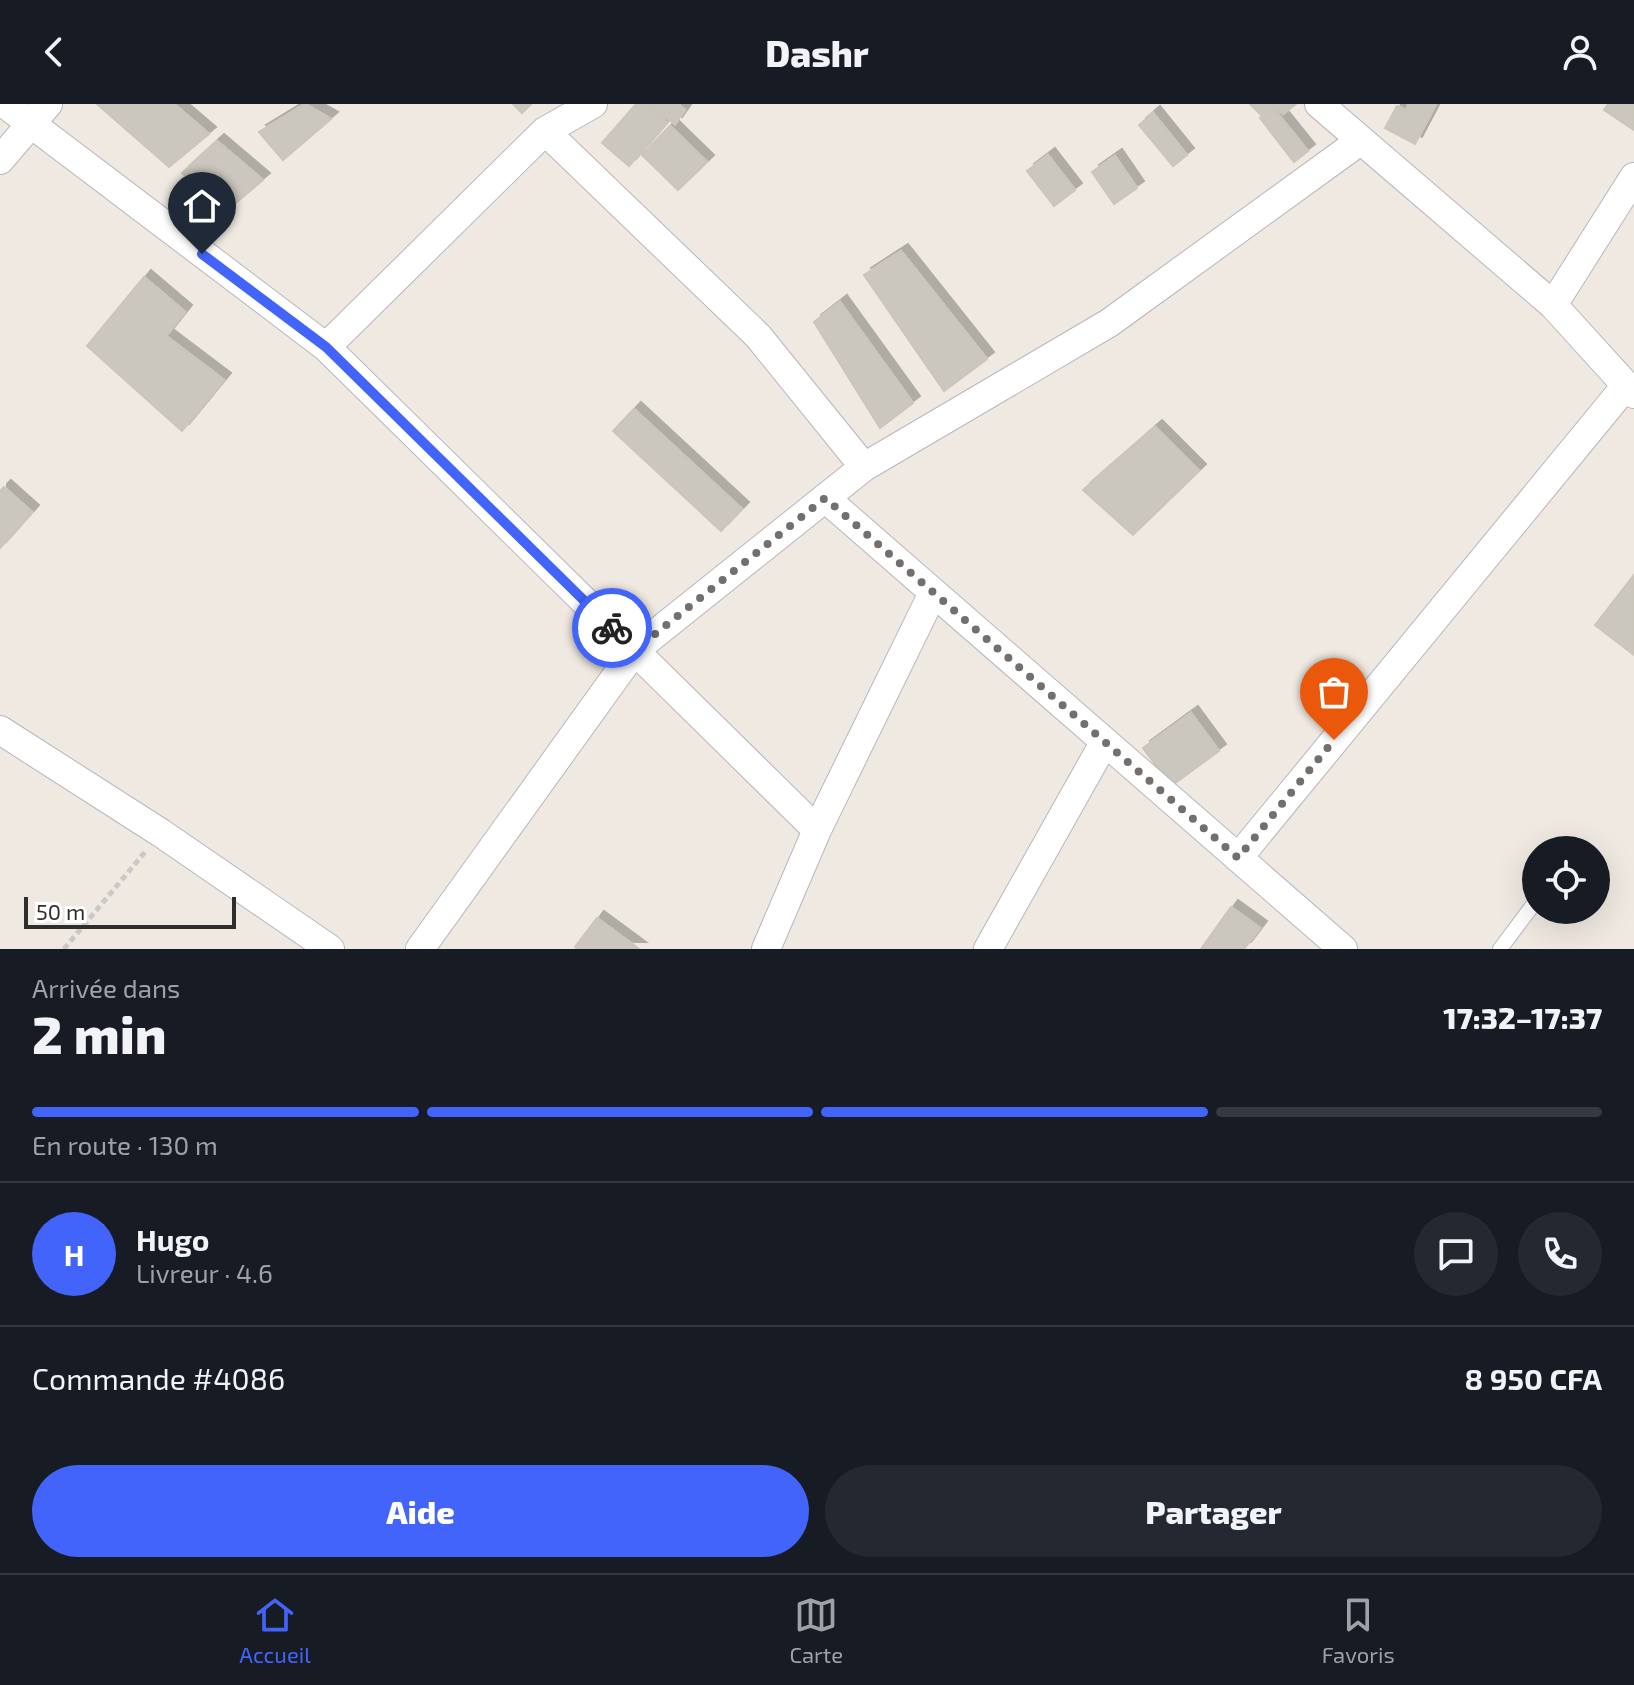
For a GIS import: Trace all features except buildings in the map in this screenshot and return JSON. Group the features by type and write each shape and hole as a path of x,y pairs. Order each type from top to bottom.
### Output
{"street":[{"path":"5,104 39,114 326,347 817,830"},
{"path":"326,347 545,131 593,104"},
{"path":"1238,858 1630,390 1553,305 1319,104"},
{"path":"0,160 39,114"},
{"path":"545,131 758,336 864,467"},
{"path":"420,949 635,650 864,467 1109,323 1360,141"},
{"path":"1553,305 1634,177"},
{"path":"825,498 932,595 1343,949"},
{"path":"766,949 817,830 932,595"},
{"path":"0,730 161,833 330,949"},
{"path":"988,949 1104,743"}],"lane":[{"path":"1500,949 1522,920"}],"path":[{"path":"64,949 161,833"}],"way so far":[{"path":"612,628 635,650 825,498 932,595 1238,858 1334,740"}],"route":[{"path":"202,254 326,347 612,628"}]}
